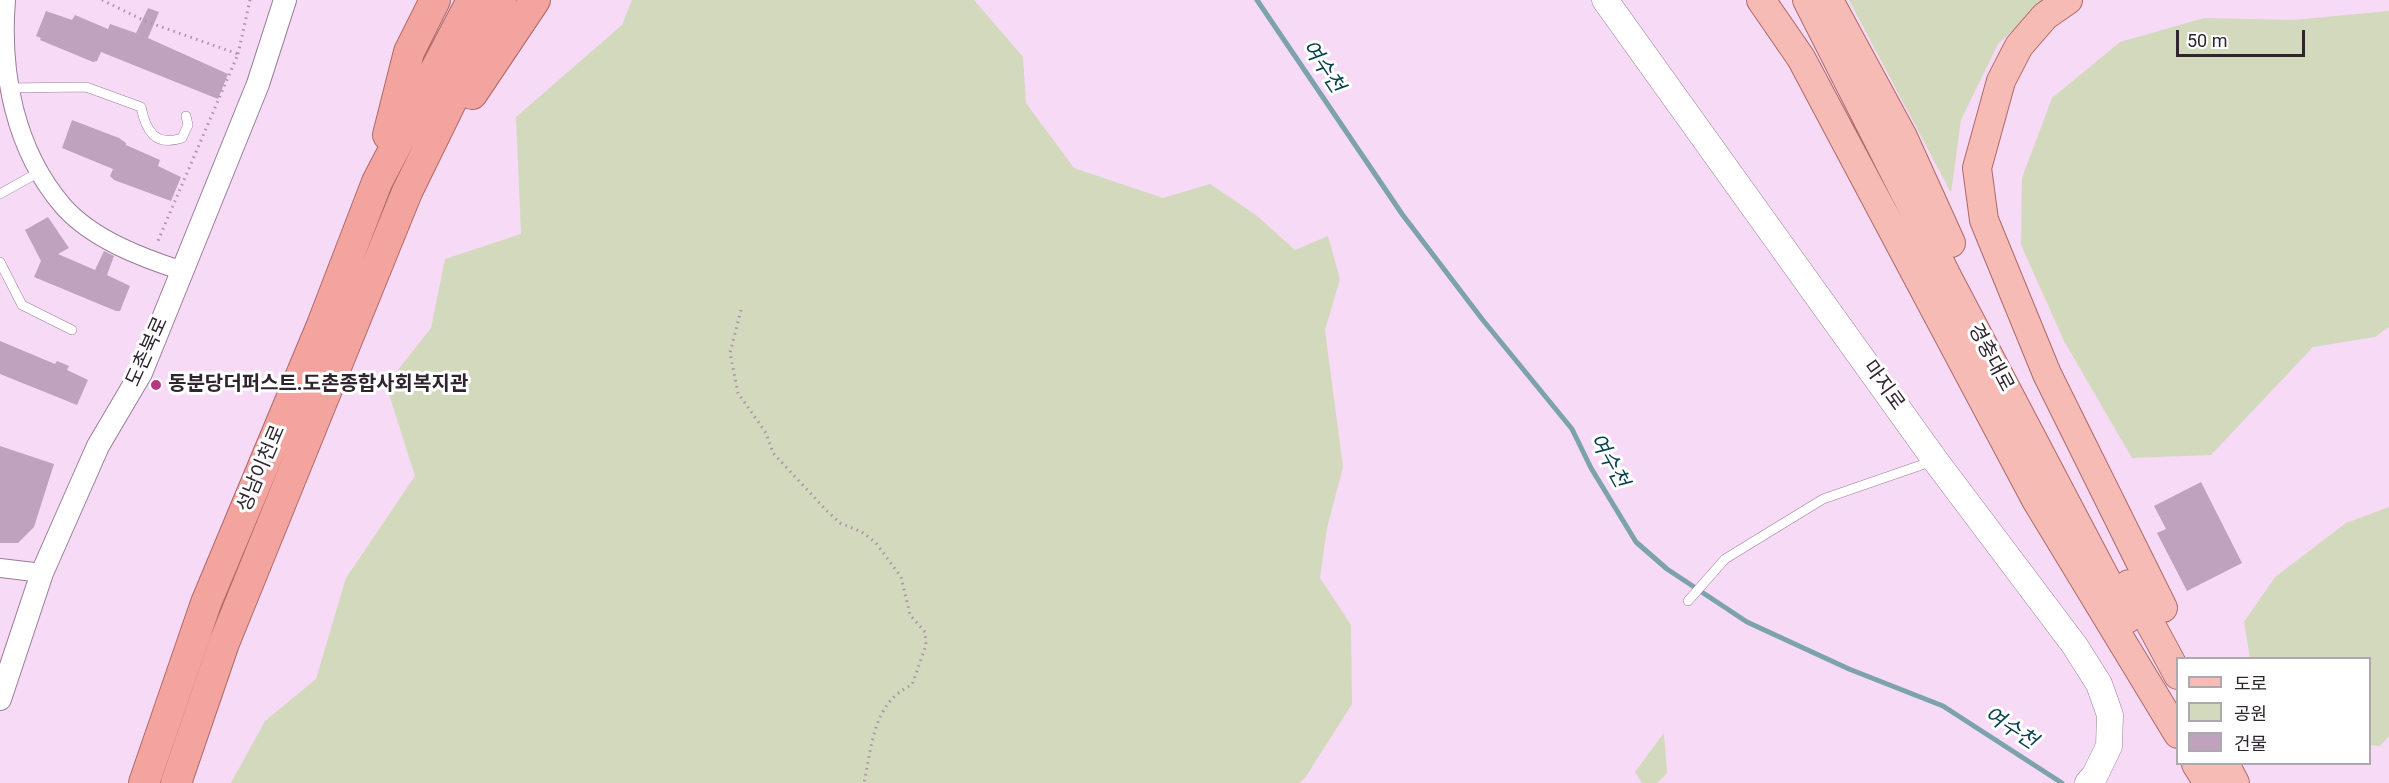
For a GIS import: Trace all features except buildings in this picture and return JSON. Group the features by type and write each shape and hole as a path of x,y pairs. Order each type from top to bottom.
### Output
{"highway":[{"path":"377,182 409,52 435,0"},
{"name":"성남이천로","path":"144,783 206,603 322,325 377,182 471,0"},
{"name":"성남이천로","path":"176,783 224,643 407,192 501,0"},
{"path":"407,192 535,0"}],"main road":[{"name":"마지로","path":"1605,0 1935,460 2075,646 2099,684 2110,715 2109,746 2091,779"},
{"path":"1761,0 1801,58 2036,501 2176,731"},
{"path":"1784,0 1949,280"},
{"name":"경충대로","path":"1807,0 1949,280 2176,710"},
{"name":"경충대로","path":"1829,0 1903,137 1975,294 2176,671"},
{"path":"1843,0 1903,137"},
{"path":"2068,0 2045,16 2019,46 2001,81 1977,168 1984,220 2048,374 2188,657"},
{"path":"2198,765 2223,776"},
{"path":"2205,765 2223,776"}],"street":[{"path":"6,0 5,71 8,88 18,133 40,171 64,207 98,234 141,258 183,271"},
{"name":"도촌북로","path":"0,699 42,573 98,446 141,373 258,84 285,0"},
{"path":"0,568 42,573"}],"lane":[{"path":"8,88 86,87 141,107 145,126 156,138 170,142 182,138 188,125 186,116"},
{"path":"0,194 40,171"},
{"path":"0,262 22,305 72,330"},
{"path":"1690,598 1725,559 1823,499 1935,460"}],"path":[{"path":"238,54 250,0"},
{"path":"741,310 730,353 738,393 766,433 773,453 840,523 862,532 876,543 902,577 910,615 925,632 926,645 912,686 898,691 882,710 864,783"}],"green space":[{"path":"632,0 974,0 1023,57 1026,103 1074,168 1163,198 1210,184 1256,215 1295,250 1328,236 1340,279 1325,330 1343,467 1327,528 1320,578 1351,625 1352,704 1305,778 1299,783 231,783 265,721 316,679 346,578 415,476 386,385 431,328 445,259 521,234 516,117 622,25"},
{"path":"1849,0 2045,0 1998,44 1961,120 1951,193"},
{"path":"2389,11 2389,327 2375,337 2313,347 2211,455 2132,458 2064,341 2021,245 2022,178 2052,98 2120,42 2204,18 2293,20"},
{"path":"2389,507 2389,736 2380,746 2371,745 2371,657 2250,657 2244,622 2275,577 2346,523"},
{"path":"1664,733 1667,773 1657,783 1642,783 1635,772"}],"waterway":[{"name":"여수천","path":"1257,0 1402,214 1482,319 1572,429 1591,468 1636,542 1667,569 1747,622 1849,669 1943,706 2062,783"}],"place":[{"name":"동분당더퍼스트.도촌종합사회복지관","path":"156,385"}]}
